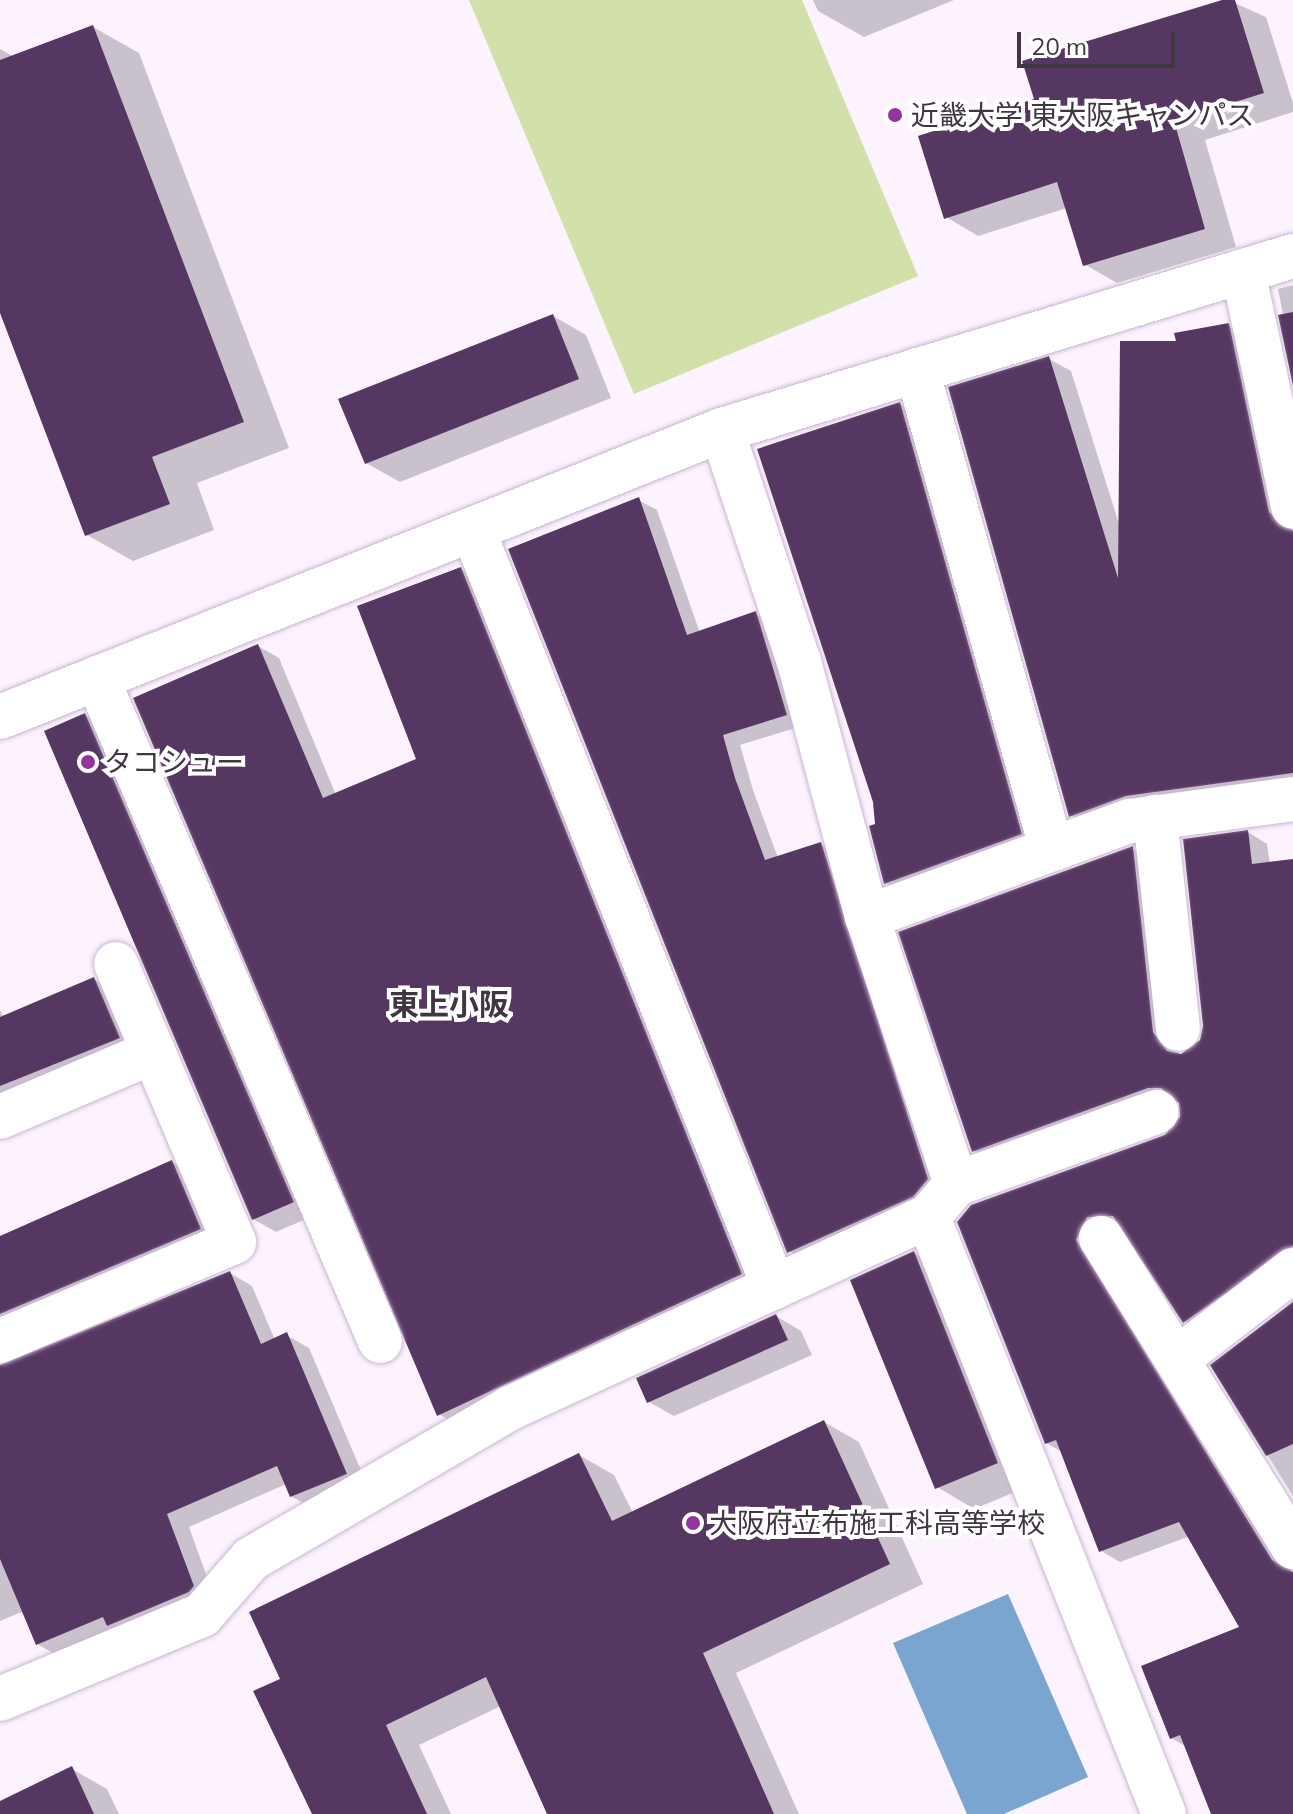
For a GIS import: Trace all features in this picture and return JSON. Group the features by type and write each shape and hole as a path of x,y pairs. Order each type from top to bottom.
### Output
{"street":[{"path":"0,717 722,430 1293,256"},
{"path":"1243,271 1293,507"},
{"path":"917,370 1052,849"},
{"path":"722,430 799,662 867,917 956,1184"},
{"path":"473,530 774,1287"},
{"path":"97,678 380,1341"},
{"path":"867,917 1052,849 1155,817 1293,799"},
{"path":"1155,817 1178,1029"},
{"path":"0,1341 234,1242 116,964"},
{"path":"0,1117 153,1052"},
{"path":"0,1699 202,1615 251,1559 510,1408 928,1217 956,1184 1156,1112"},
{"path":"928,1217 1164,1814"},
{"path":"1101,1238 1177,1359 1278,1490 1293,1547"},
{"path":"1177,1359 1236,1307 1293,1270"}],"green space":[{"path":"469,0 802,0 918,276 634,394"}],"water":[{"path":"1008,1594 1088,1777 1004,1814 967,1814 893,1643"}],"building":[{"path":"1222,0 1235,0 1264,93 1174,121 1205,229 1083,266 1057,182 944,219 918,136 1034,99 1022,61"},
{"path":"93,25 244,422 152,457 170,504 85,536 0,313 0,60"},
{"path":"1293,312 1293,386 1278,315"},
{"path":"553,314 579,379 365,464 338,399"},
{"path":"1229,323 1269,512 1293,531 1293,773 1126,796 1069,817 948,387 1049,356 1118,578 1120,341 1176,341 1174,333"},
{"path":"900,402 1022,834 884,884 869,826 875,824 873,802 757,449"},
{"path":"639,497 687,635 756,611 787,715 723,735 735,778 765,860 821,842 928,1179 913,1197 787,1253 508,549"},
{"path":"461,567 742,1274 437,1416 133,698 258,644 323,798 416,759 357,606"},
{"path":"85,713 294,1202 252,1220 44,731"},
{"path":"1248,830 1252,864 1293,859 1293,1246 1183,1323 1113,1216 1087,1217 1076,1240 1272,1560 1293,1572 1293,1814 1211,1814 1180,1735 1170,1739 1141,1666 1239,1627 1179,1522 1099,1552 1056,1440 1045,1444 957,1222 971,1205 1165,1135 1180,1117 1179,1103 1161,1088 1148,1088 972,1152 898,932 1133,846 1153,1032 1167,1051 1181,1054 1200,1040 1203,1026 1183,839"},
{"path":"94,977 120,1038 0,1086 0,1017"},
{"path":"172,1160 201,1229 0,1314 0,1236"},
{"path":"914,1251 998,1463 935,1489 850,1280"},
{"path":"230,1271 261,1344 287,1332 347,1474 290,1497 277,1466 167,1514 194,1586 189,1592 107,1626 103,1617 36,1645 0,1559 0,1365"},
{"path":"1293,1302 1293,1444 1266,1456 1210,1365"},
{"path":"776,1314 788,1340 647,1403 636,1378"},
{"path":"824,1420 890,1564 703,1653 774,1814 547,1814 486,1677 386,1725 427,1814 312,1814 253,1691 280,1679 249,1612 579,1453 612,1521"},
{"path":"72,1766 94,1814 0,1814 0,1801"}],"place":[{"name":"近畿大学 東大阪キャンパス","path":"895,115"},
{"name":"タコシュー","path":"88,762"},
{"name":"大阪府立布施工科高等学校","path":"693,1523"}],"district":[{"name":"東上小阪","path":"449,1004"}]}
